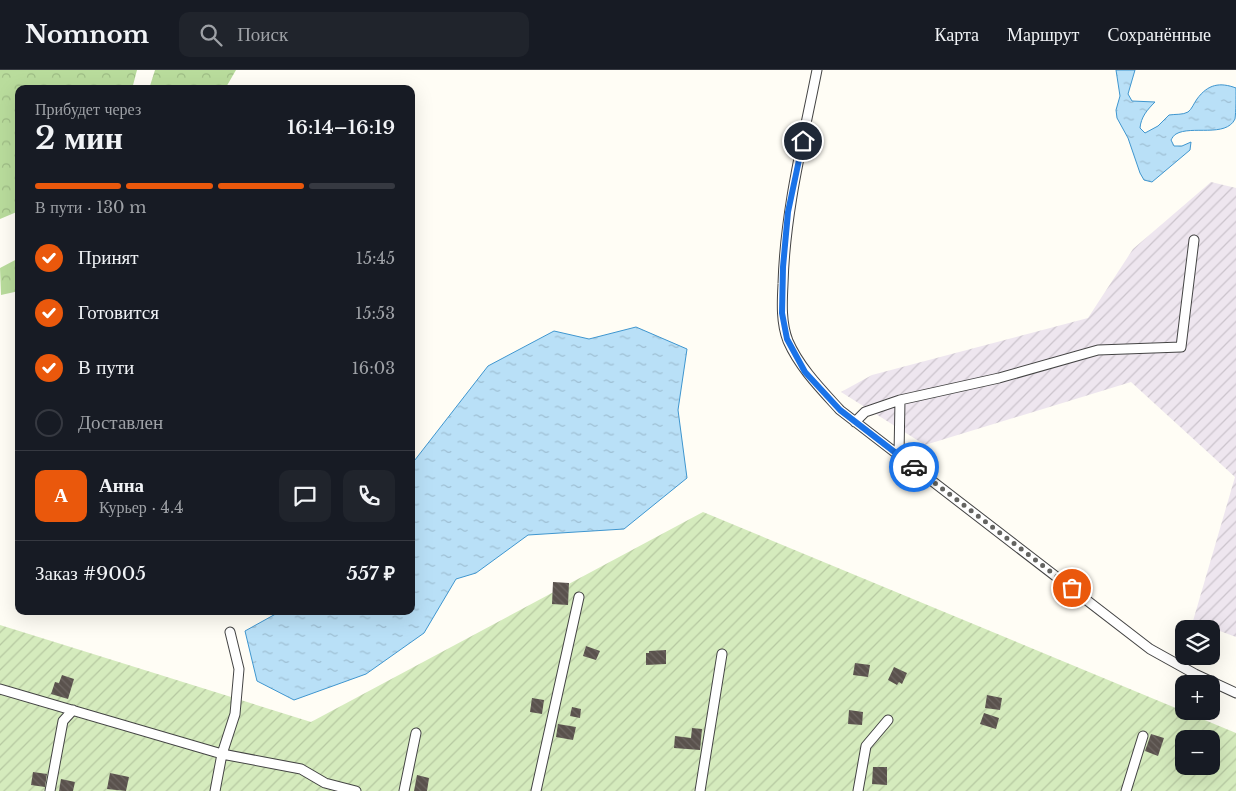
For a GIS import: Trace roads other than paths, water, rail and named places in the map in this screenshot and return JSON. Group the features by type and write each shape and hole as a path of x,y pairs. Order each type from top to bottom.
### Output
{"lane":[{"path":"817,70 788,212 783,267 782,313 787,339 805,372 840,410 1150,649 1195,674 1236,693"},
{"path":"855,422 865,412 900,400 999,378 1098,350 1182,347 1194,240"},
{"path":"899,455 900,400"},
{"path":"536,791 579,597"},
{"path":"215,791 222,754 234,714 239,669 230,632"},
{"path":"700,791 722,654"},
{"path":"0,689 222,754 301,769 325,783 356,791"},
{"path":"50,791 63,721 73,710"},
{"path":"858,791 866,746 888,720"},
{"path":"404,791 416,733"},
{"path":"1126,791 1143,736"}],"water":[{"path":"1116,70 1135,70 1128,94 1132,101 1155,102 1142,120 1140,128 1145,133 1158,126 1169,115 1188,112 1205,90 1220,85 1236,88 1235,119 1230,125 1216,130 1190,131 1175,134 1171,140 1174,146 1182,146 1191,142 1190,150 1152,182 1144,180 1128,138 1117,118 1116,110 1120,96"},
{"path":"636,327 687,349 678,410 687,478 624,529 528,535 476,573 456,579 424,633 366,674 294,700 257,681 245,631 274,615 415,615 415,460 488,366 554,331 589,339"}]}
